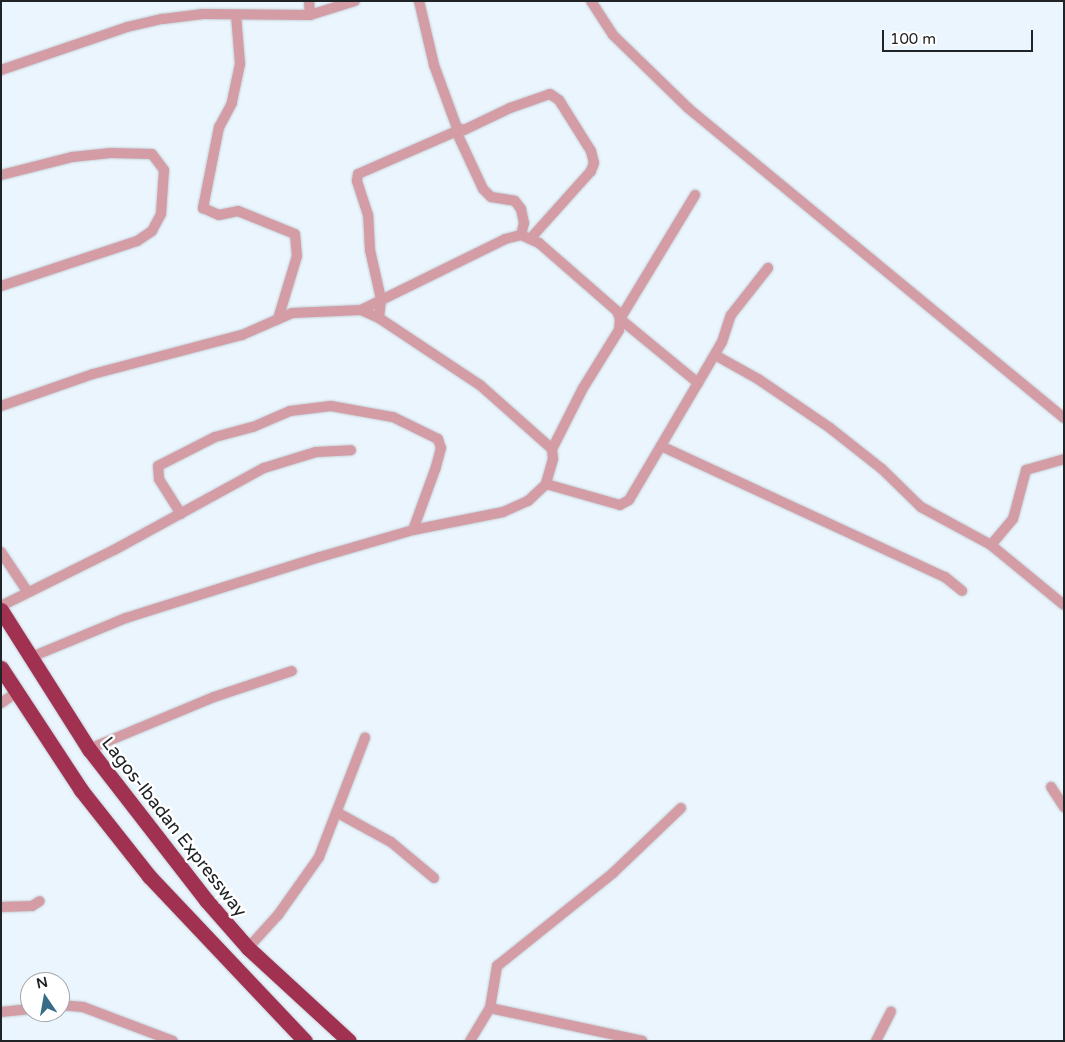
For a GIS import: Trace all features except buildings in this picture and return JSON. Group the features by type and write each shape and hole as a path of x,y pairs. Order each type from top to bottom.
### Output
{"highway":[{"name":"Lagos-Ibadan Expressway","path":"1,610 29,658 89,749 188,877 248,948 349,1041"},
{"path":"1,668 81,790 149,876 305,1041"}],"street":[{"path":"309,1 310,15"},
{"path":"1,70 127,27 173,18 236,15 310,15 355,1"},
{"path":"419,1 446,102 483,189 490,197 515,201 521,209 525,238"},
{"path":"591,1 613,35 688,108 1064,418"},
{"path":"236,15 240,64 232,103 219,127 203,208 219,215 238,211 295,234 297,256 278,319"},
{"path":"378,318 381,299 370,250 368,214 357,181 358,174 458,130 550,94 557,97 588,144 594,158 591,172 525,238"},
{"path":"1,175 72,157 111,153 152,154 164,170 161,214 152,231 138,242 1,286"},
{"path":"620,319 695,195"},
{"path":"29,658 126,618 413,530 502,512 528,501 546,484 553,459 552,449 583,388 619,330 620,319 617,311 539,244 525,238 495,243 361,310"},
{"path":"546,484 620,505 630,500 715,354 731,315 768,268"},
{"path":"1,406 93,374 242,335 278,319 310,310 361,310 378,318 480,385 552,449"},
{"path":"620,319 698,383"},
{"path":"715,354 758,379 830,428 882,469 921,507 991,545 1064,605"},
{"path":"181,514 160,479 158,466 215,436 253,427 290,411 331,406 393,417 438,439 441,448 413,530"},
{"path":"661,446 944,578 962,591"},
{"path":"1,606 279,462 316,452 351,450"},
{"path":"991,545 1013,519 1026,470 1062,461"},
{"path":"1,552 27,591"},
{"path":"89,749 214,697 292,670"},
{"path":"1,703 16,693"},
{"path":"248,948 278,914 319,857 338,813 365,738"},
{"path":"1051,787 1064,807"},
{"path":"470,1041 490,1008 497,966 613,873 681,808"},
{"path":"338,813 391,842 434,878"},
{"path":"1,907 32,906 40,901"},
{"path":"70,1006 83,1007 174,1041"},
{"path":"490,1008 642,1041"},
{"path":"1,1012 20,1010"},
{"path":"876,1041 891,1012"}]}
